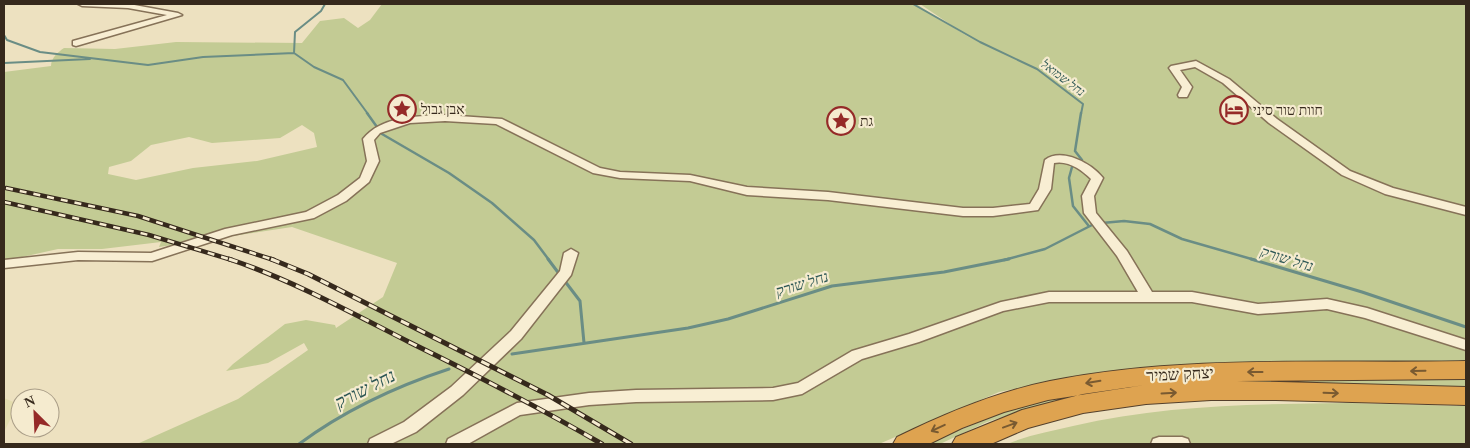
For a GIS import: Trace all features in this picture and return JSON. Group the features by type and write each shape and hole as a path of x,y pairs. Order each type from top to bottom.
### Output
{"highway":[{"name":"יצחק שמיר","path":"906,444 965,416 1013,398 1068,386 1124,377 1227,372 1466,370"},
{"name":"יצחק שמיר","path":"965,444 991,432 1041,414 1070,407 1138,396 1238,391 1466,396"}],"street":[{"path":"76,43 178,15 128,6 82,4"},
{"path":"1183,95 1187,87 1174,68 1196,64 1201,66 1226,82 1273,121 1346,173 1389,191 1466,211"},
{"path":"4,264 78,256 152,257 229,232 310,215 342,198 365,180 373,161 368,139 376,131 409,120 445,118 498,121 597,171 620,175 690,178 747,191 828,196 962,212 994,212 1034,207 1045,190 1049,162 1053,159 1068,161 1083,166 1097,178 1088,196 1090,213 1122,254 1148,297"},
{"path":"376,444 410,427 457,391 516,335 566,272 571,254"},
{"path":"454,444 517,409 636,396 772,394 802,388 857,354 914,338 1001,307 1064,296 1192,298 1258,310 1326,304 1367,313 1466,345"},
{"path":"1159,444 1182,444"}],"shaded area":[{"path":"4,398 10,401 10,420 4,432"}],"green space":[{"path":"382,4 916,4 972,39 920,4 1466,4 1466,361 1169,367 1100,372 999,392 879,444 137,444 238,399 308,350 304,343 268,363 226,371 233,364 285,324 306,320 335,325 336,328 383,297 397,263 292,227 159,247 161,242 102,249 58,249 4,261 4,72 51,66 57,53 64,48 115,49 176,42 302,43 320,21 344,18 358,28 370,20","holes":["302,125 314,133 317,147 257,161 193,168 136,180 108,174 109,167 131,161 151,145 189,137 212,143 280,138"]},
{"path":"1466,378 1466,388 1370,386 1021,411 987,422 940,444 925,444 1029,402 1139,382"},
{"path":"1347,403 1466,406 1466,444 1007,444 1048,432 1140,414 1243,405"}],"waterway":[{"path":"294,53 295,32 321,11 325,4"},
{"name":"נחל שמואל","path":"913,4 980,42 1037,69 1083,104 1081,114"},
{"path":"4,35 7,40 40,52 148,65 203,57 294,53"},
{"path":"294,53 314,67 343,80 368,114"},
{"path":"4,63 90,59"},
{"path":"367,113 382,134 449,173 492,203 534,240 549,260"},
{"name":"נחל שמואל","path":"1081,113 1075,151 1082,160 1072,167 1069,178 1073,206 1088,225"},
{"name":"נחל שורק","path":"1102,223 1124,221 1150,224 1182,239 1255,260"},
{"name":"נחל שורק","path":"1004,260 1045,249 1094,224"},
{"path":"548,259 560,275"},
{"name":"נחל שורק","path":"1004,260 1009,259"},
{"name":"נחל שורק","path":"1251,259 1362,292 1466,327"},
{"name":"נחל שורק","path":"512,354 688,328 728,319 832,286 944,272 1004,260"},
{"path":"564,280 580,301 584,343"},
{"name":"נחל שורק","path":"299,444 334,420 371,400 449,369"}],"railway":[{"path":"6,188 138,216 271,259"},
{"path":"4,202 149,235 231,260"},
{"path":"271,259 308,274 548,395 631,444"},
{"path":"231,260 299,287 344,309 508,392 602,444"}],"place":[{"name":"אבן גבול","path":"402,109"},
{"name":"חוות טור סיני","path":"1234,110"},
{"name":"גת","path":"841,121"}]}
